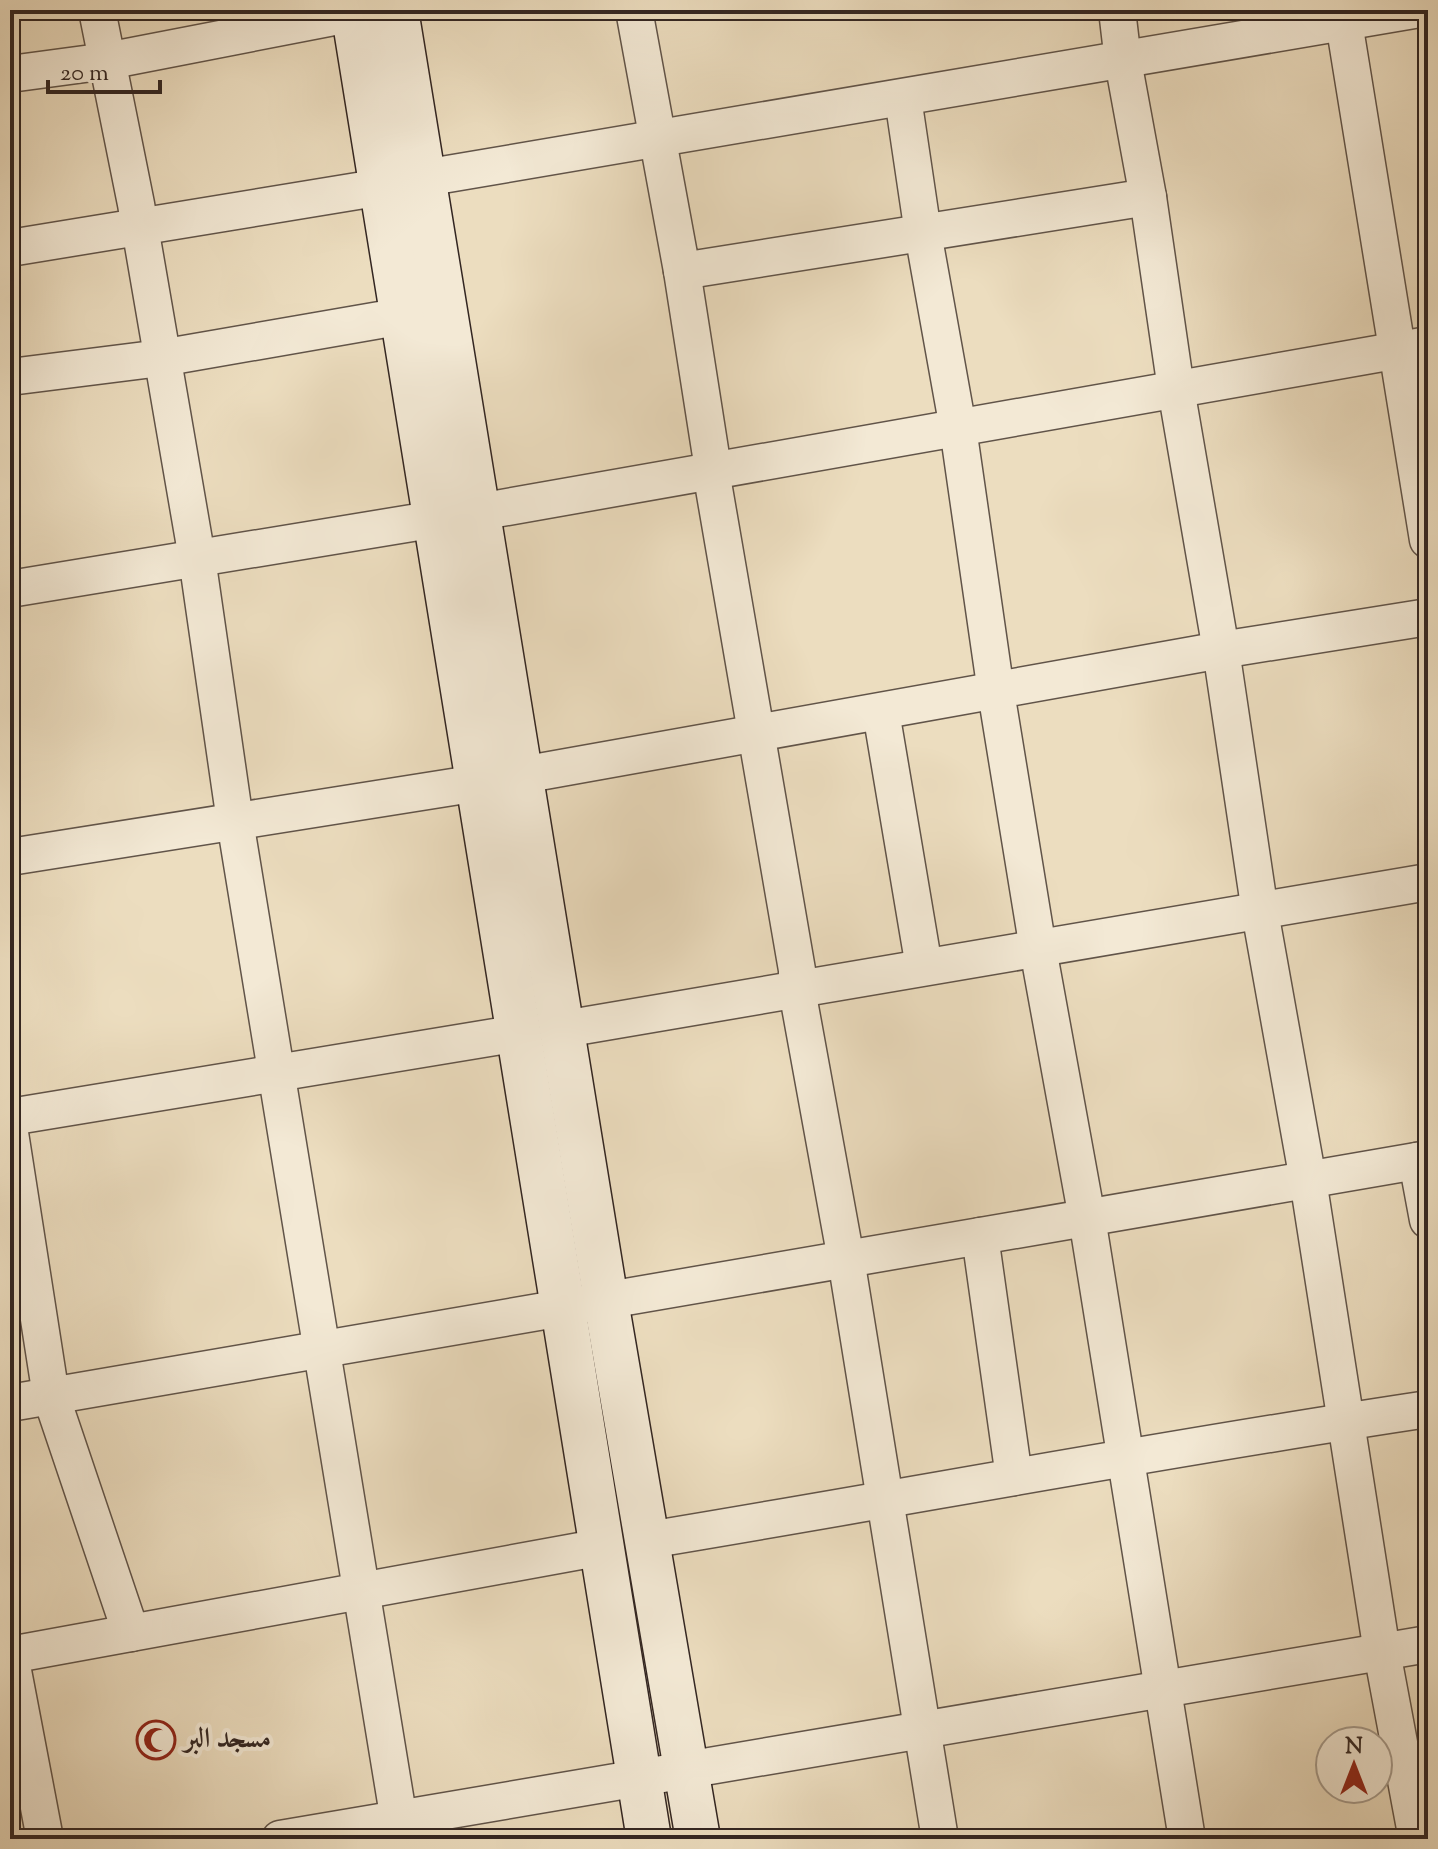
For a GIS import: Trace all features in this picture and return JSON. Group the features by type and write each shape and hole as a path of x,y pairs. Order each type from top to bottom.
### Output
{"main road":[{"path":"368,11 424,178 606,1301 698,1839"},
{"path":"368,11 382,187 649,1839"}],"street":[{"path":"97,10 197,558 235,821 401,1829"},
{"path":"634,10 682,271 711,471 797,970 797,990 846,1259 940,1839"},
{"path":"1117,10 1176,389 1221,650 1260,912 1308,1180 1382,1652 1417,1839"},
{"path":"424,178 1123,61 1230,26 1414,10"},
{"path":"10,74 107,61 368,11"},
{"path":"1343,16 1413,348 1428,540"},
{"path":"903,98 923,233 958,428 996,692 1038,949 1087,1218 1187,1839"},
{"path":"10,248 382,187"},
{"path":"682,271 1148,197"},
{"path":"10,377 161,358 403,316"},
{"path":"10,589 479,512 1413,348"},
{"path":"522,775 1221,650 1428,617"},
{"path":"881,712 924,967"},
{"path":"10,857 478,783"},
{"path":"564,1029 1428,882"},
{"path":"10,1117 519,1033"},
{"path":"10,1133 51,1396 131,1633"},
{"path":"10,1403 1423,1160 1428,1220"},
{"path":"980,1236 1014,1477"},
{"path":"648,1540 1125,1457 1428,1409"},
{"path":"45,1839 10,1655 602,1547"},
{"path":"280,1839 401,1829 687,1770 1428,1644"}],"place":[{"name":"مسجد البر","path":"156,1740"}]}
